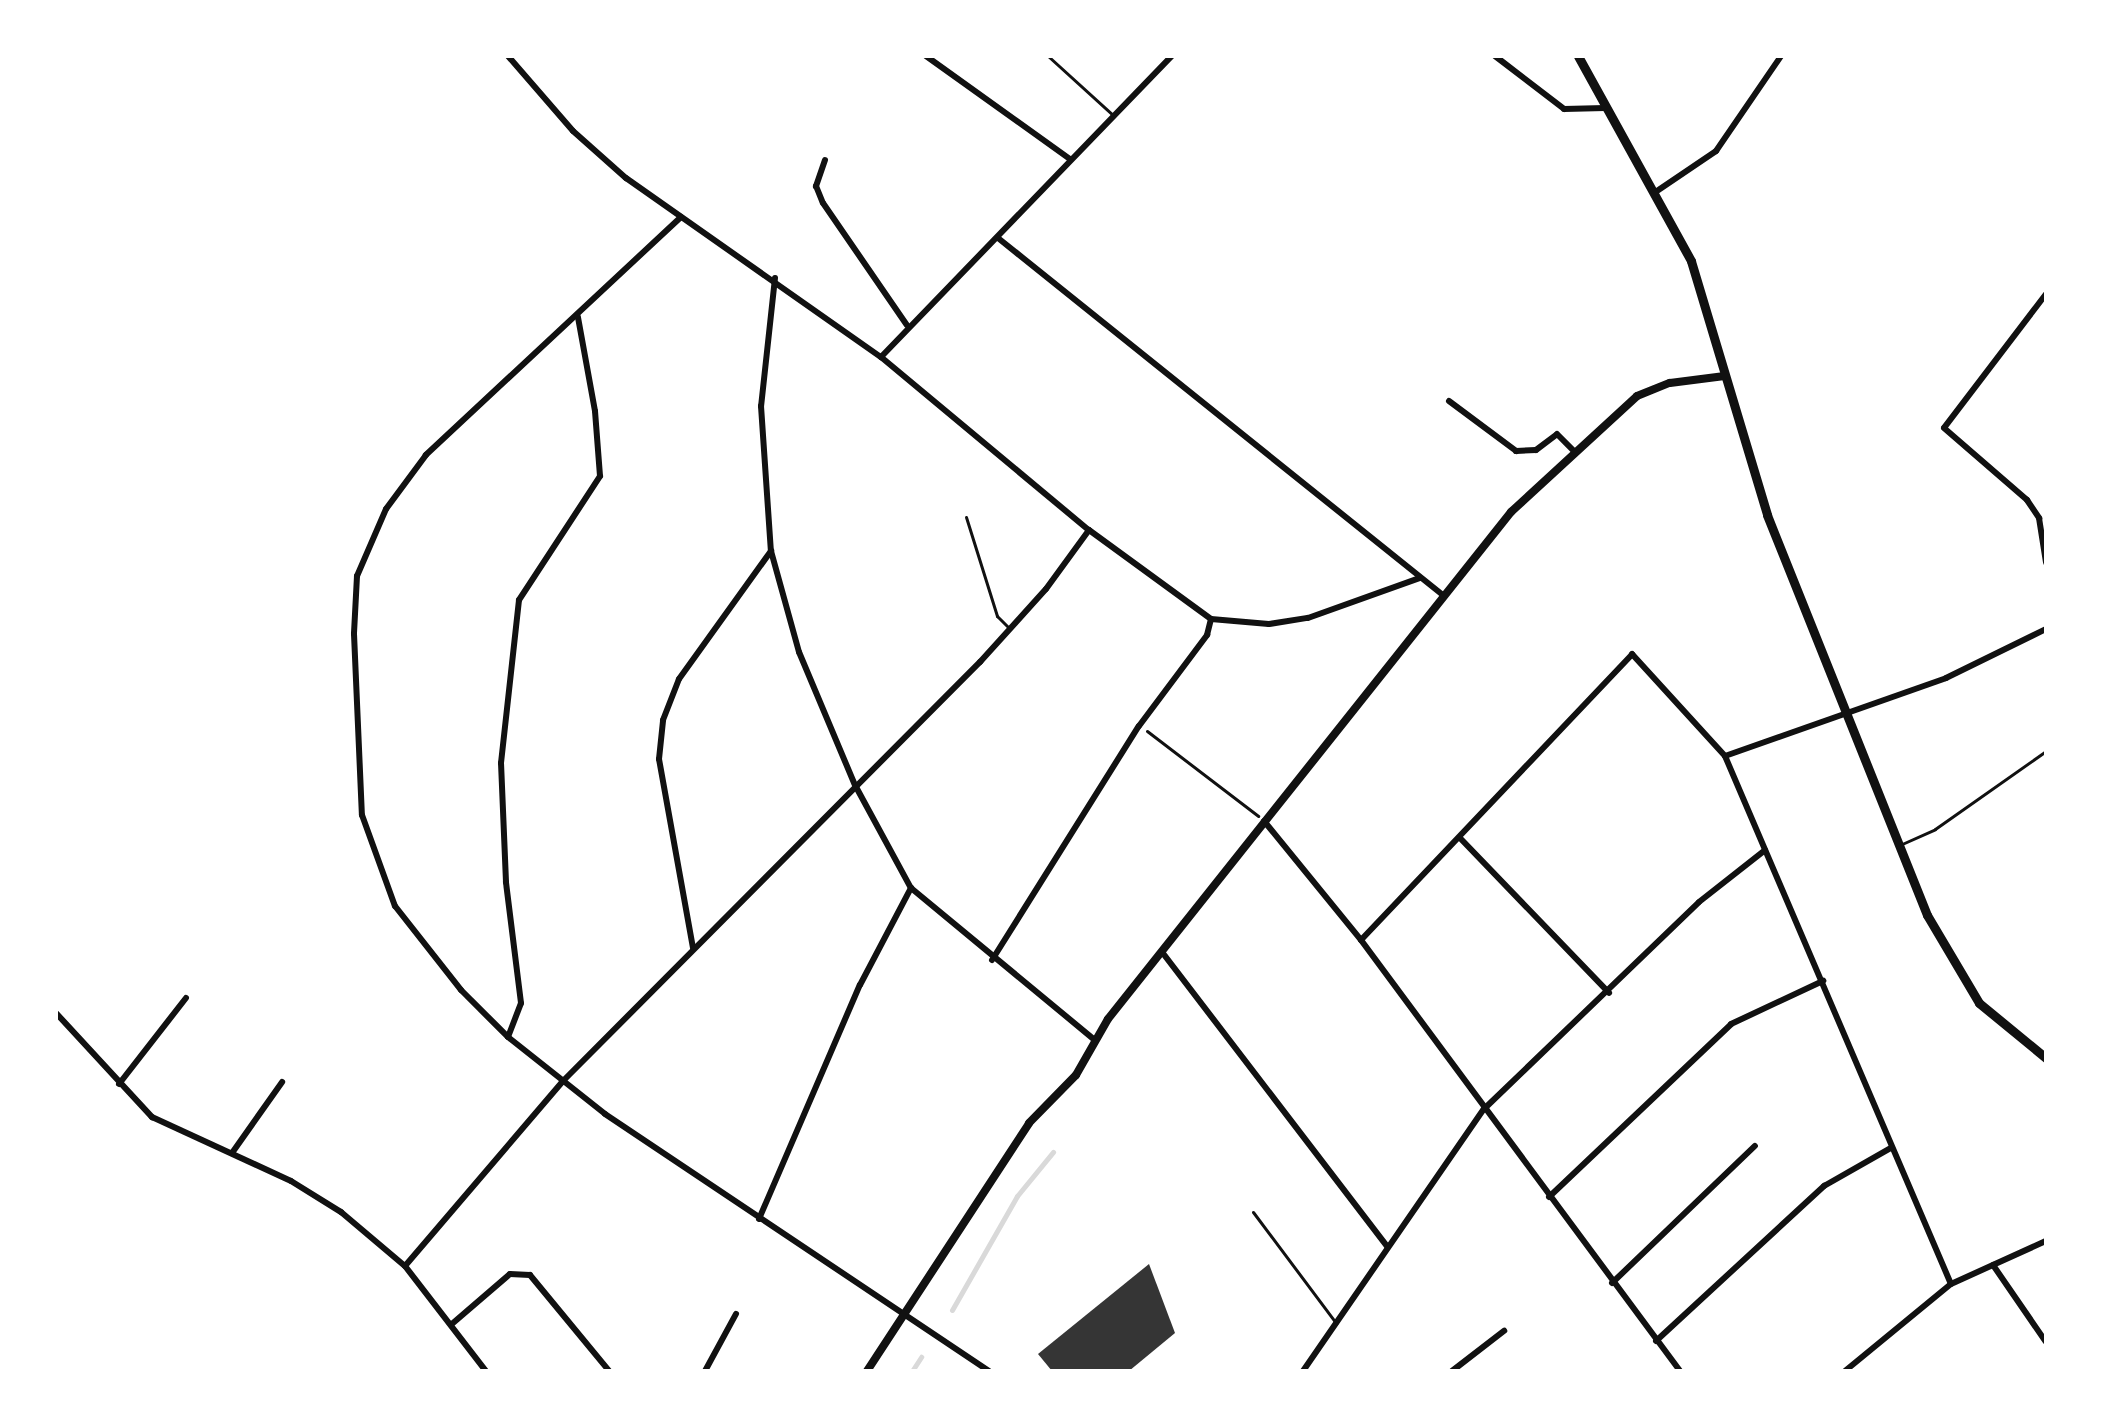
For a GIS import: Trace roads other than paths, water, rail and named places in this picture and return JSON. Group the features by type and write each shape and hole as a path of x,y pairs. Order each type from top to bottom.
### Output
{"main road":[{"path":"1578,56 1691,261 1767,515 1898,846 1957,971 2006,1029 2046,1058"}],"street":[{"path":"497,56 508,58 626,178 775,278 881,357 1089,530 1211,619 1269,624 1308,618 1420,578"},
{"path":"926,56 1071,160"},
{"path":"881,357 907,325 998,238 1172,56"},
{"path":"1495,56 1564,109 1605,108"},
{"path":"1654,193 1716,151 1781,56"},
{"path":"825,160 816,186 823,203 907,325"},
{"path":"681,217 578,317 426,455 386,509 357,576 356,757 362,815 374,857 395,906 461,990 508,1037 562,1082 759,1219 989,1371"},
{"path":"998,238 1444,596"},
{"path":"775,278 761,406 771,551 799,652 855,785 911,888 992,960 1095,1040"},
{"path":"2046,294 1944,428 2027,500 2039,518 2046,562"},
{"path":"508,1037 521,1003 506,882 501,763 519,600 600,476 595,411 578,317"},
{"path":"867,1371 1017,1141 1076,1075 1095,1040 1162,952 1522,500 1573,450 1648,390 1725,376"},
{"path":"1449,401 1516,451 1536,450 1557,434 1573,450"},
{"path":"405,1266 562,1082 1010,629 1089,530"},
{"path":"693,948 659,759 663,720 679,679 771,551"},
{"path":"992,960 1139,726 1207,635 1211,619"},
{"path":"1725,756 1946,678 2046,629"},
{"path":"1361,940 1632,654 1725,756 1951,1284"},
{"path":"1264,821 1361,940 1680,1371"},
{"path":"1460,838 1609,993"},
{"path":"1303,1371 1484,1109 1609,993 1699,902 1765,850"},
{"path":"759,1219 860,985 911,888"},
{"path":"1162,952 1387,1246"},
{"path":"1549,1197 1731,1024 1823,981"},
{"path":"119,1084 186,998"},
{"path":"56,1013 152,1117 232,1153 331,1206 405,1266 453,1323 486,1371"},
{"path":"232,1153 282,1082"},
{"path":"1612,1283 1755,1146"},
{"path":"1656,1341 1824,1186 1891,1148"},
{"path":"1845,1371 1951,1284 2046,1241"},
{"path":"1993,1265 2046,1342"},
{"path":"453,1323 510,1274 530,1275 609,1371"},
{"path":"705,1371 736,1314"},
{"path":"1452,1371 1504,1331"}],"lane":[{"path":"1048,56 1114,116"},
{"path":"966,517 997,616 1010,629"},
{"path":"1898,846 1935,829 2046,751"},
{"path":"1253,1212 1336,1323"}],"waterway":[{"path":"952,1310 1017,1196 1053,1152"},
{"path":"912,1371 921,1357"}]}
